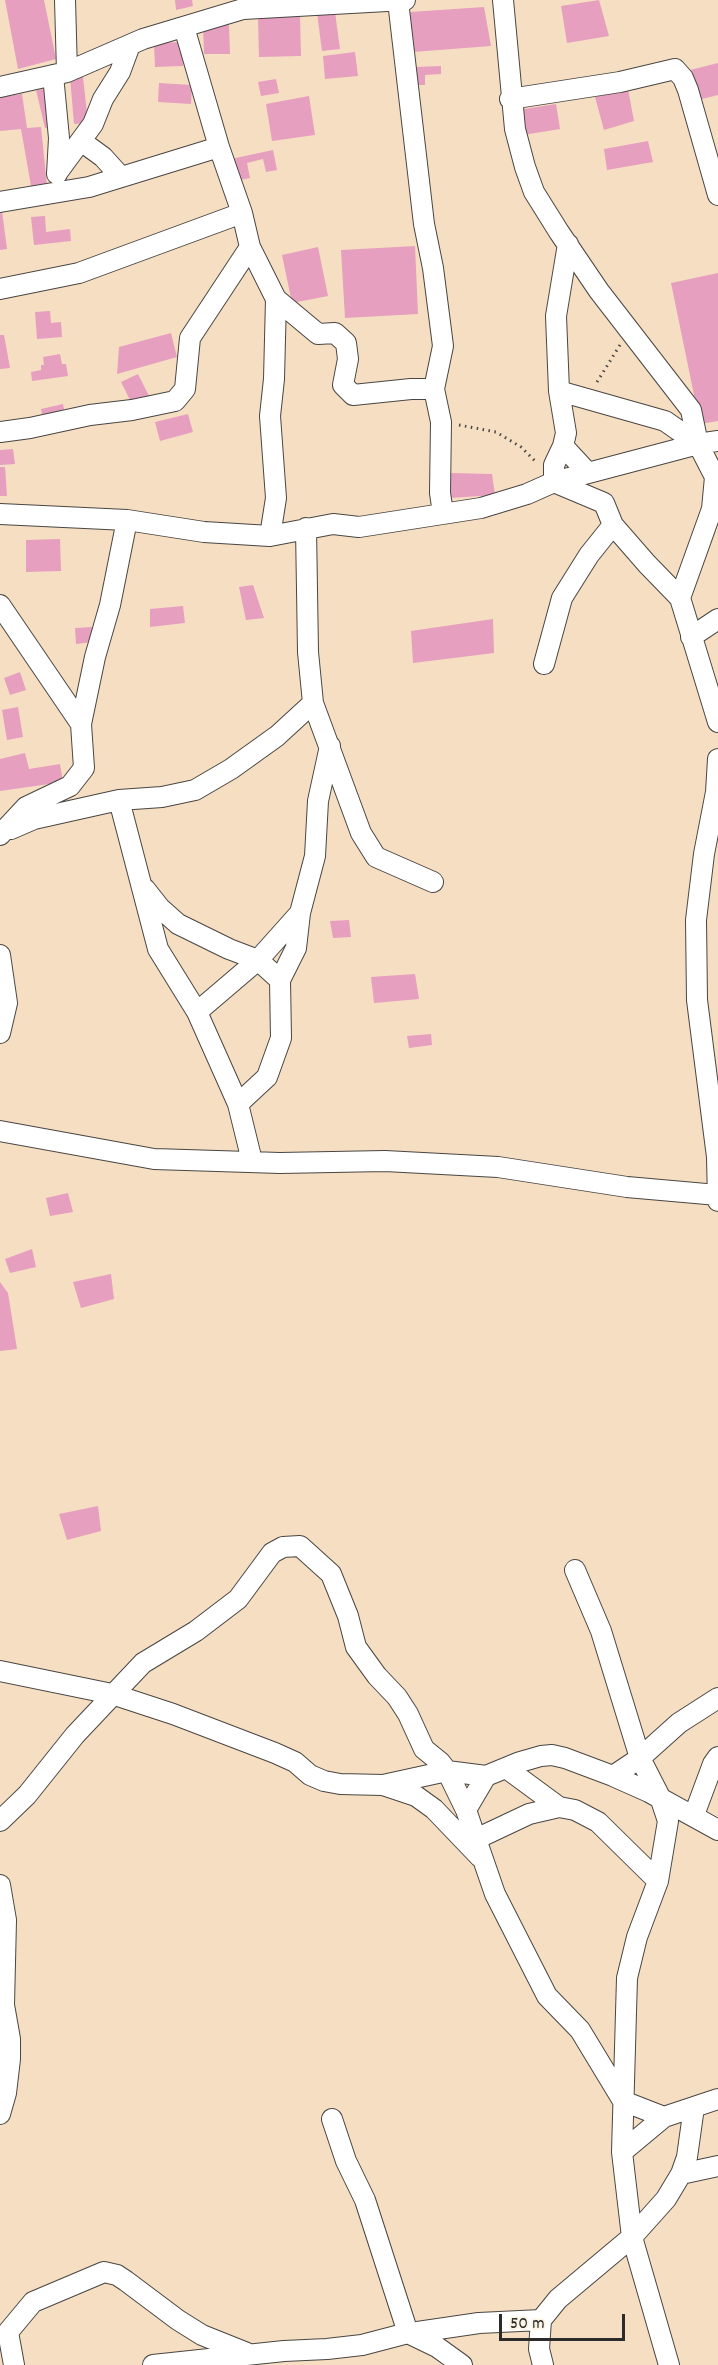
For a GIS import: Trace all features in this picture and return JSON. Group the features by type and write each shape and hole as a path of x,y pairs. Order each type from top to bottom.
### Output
{"street":[{"path":"52,194 57,173 65,0"},
{"path":"0,87 60,74 130,45 242,5 405,0"},
{"path":"502,0 510,99 525,168 546,213 599,291 691,410 698,444 715,477 712,509 680,598"},
{"path":"398,1 424,224 433,268 443,346 434,389 441,422 440,493 443,513"},
{"path":"184,27 219,147 242,213 250,247 276,299 318,334 334,333 346,343 348,359 343,385 353,395 392,390 434,389"},
{"path":"57,173 93,124 103,99 120,72 130,45"},
{"path":"510,99 620,82 675,69 683,78 688,90 718,195"},
{"path":"93,124 103,157"},
{"path":"81,141 103,157 121,177"},
{"path":"0,202 89,187 219,147"},
{"path":"0,289 79,273 242,213"},
{"path":"554,482 554,465 566,433 559,392 556,316 568,244"},
{"path":"0,432 175,401 186,389 190,338 250,247"},
{"path":"270,536 276,498 270,416 276,299"},
{"path":"559,392 665,421 698,444"},
{"path":"0,514 126,520 204,532 270,536 333,524 359,527 481,508 527,494 554,482 698,444 718,441"},
{"path":"563,446 588,473"},
{"path":"554,482 604,503 613,525 680,598 718,722"},
{"path":"0,836 26,807 70,786 84,768 81,724 94,657 110,605 126,520"},
{"path":"544,664 562,598 589,555 613,525"},
{"path":"306,528 308,652 313,703 361,833 376,857 433,882"},
{"path":"0,605 81,724"},
{"path":"691,637 718,619"},
{"path":"0,836 34,819 119,800 162,797 195,790 231,769 277,736 313,703"},
{"path":"238,1104 267,1077 281,1038 280,980 296,948 300,913 315,856 318,801 330,746"},
{"path":"718,759 716,792 704,854 696,920 698,1000 717,1157 718,1201"},
{"path":"119,800 158,949 197,1012 238,1104 252,1161"},
{"path":"141,885 160,908 178,924 229,949 258,960 280,980"},
{"path":"197,1012 258,960 300,913"},
{"path":"0,955 7,1003 0,1033"},
{"path":"0,1131 154,1159 385,1161 498,1167 627,1187 718,1195"},
{"path":"0,1821 33,1788 55,1758 143,1662 196,1631 238,1599 272,1553 283,1547 300,1546 331,1574 348,1616 356,1647 377,1676 397,1697 408,1714 424,1749 447,1771 466,1810 495,1894 547,1996 580,2030 623,2101 664,2117"},
{"path":"575,1570 601,1631 640,1758 660,1797"},
{"path":"0,1671 112,1694 173,1714 275,1753 295,1762 310,1775 324,1781 340,1784 383,1785 447,1771 486,1776 541,1756 552,1755 613,1776 660,1797 680,1814 718,1830"},
{"path":"613,1776 640,1758 678,1724 718,1698"},
{"path":"669,2365 632,2237 622,2152 627,1978 638,1937 680,1814 718,1757"},
{"path":"506,1768 559,1807"},
{"path":"466,1810 486,1776"},
{"path":"383,1785 416,1796 434,1809 484,1860"},
{"path":"476,1839 529,1814 559,1807 575,1810 598,1822 658,1881"},
{"path":"0,1885 6,1920 4,2005 10,2039 6,2094 0,2114"},
{"path":"622,2152 664,2117 718,2099"},
{"path":"537,2360 541,2320 558,2299 632,2237 666,2199 681,2174 687,2157 694,2108"},
{"path":"332,2119 346,2161 365,2200 408,2333 438,2347 462,2365"},
{"path":"681,2174 718,2166"},
{"path":"14,2365 4,2332 33,2302 100,2273 110,2272 202,2335 249,2354"},
{"path":"153,2365 249,2354 339,2348 408,2333 479,2323 541,2320"}],"path":[{"path":"587,399 630,329"},
{"path":"441,422 496,432 521,447 554,482"}],"building":[{"path":"5,0 44,0 56,59 18,69"},
{"path":"175,0 192,0 193,6 176,10"},
{"path":"599,0 609,36 567,43 561,6"},
{"path":"484,7 491,46 413,52 410,12"},
{"path":"335,12 340,49 322,51 317,13"},
{"path":"300,15 301,56 259,57 258,17"},
{"path":"203,25 229,25 230,54 204,54"},
{"path":"182,42 183,66 155,67 154,43"},
{"path":"355,52 358,76 325,79 323,56"},
{"path":"718,63 718,95 694,101 686,71"},
{"path":"441,66 441,74 425,75 425,85 415,85 415,67"},
{"path":"70,77 83,77 88,123 74,124"},
{"path":"276,79 279,93 261,96 258,82"},
{"path":"159,83 192,85 191,104 158,102"},
{"path":"52,88 58,127 45,128 36,90"},
{"path":"628,89 634,121 604,130 595,97"},
{"path":"22,94 27,128 41,127 47,186 31,186 21,129 0,131 0,97"},
{"path":"309,96 315,135 272,141 266,104"},
{"path":"556,104 560,129 523,135 518,110"},
{"path":"648,141 653,162 607,170 604,149"},
{"path":"273,150 277,170 266,172 263,159 247,163 250,178 235,181 231,159"},
{"path":"0,211 2,211 7,249 0,250"},
{"path":"45,216 46,232 70,229 71,241 34,245 31,217"},
{"path":"415,246 418,314 345,318 341,250"},
{"path":"318,247 328,296 292,303 282,255"},
{"path":"718,273 718,421 700,424 671,283"},
{"path":"50,311 51,323 61,322 62,337 37,339 35,312"},
{"path":"171,333 177,357 117,374 119,347"},
{"path":"0,335 4,335 10,368 0,369"},
{"path":"60,354 62,364 66,364 68,376 32,381 31,372 41,370 41,365 44,365 43,357"},
{"path":"138,374 149,396 132,404 121,382"},
{"path":"63,404 65,415 43,420 41,409"},
{"path":"188,414 193,432 160,441 155,422"},
{"path":"13,449 15,464 0,465 0,450"},
{"path":"0,467 5,467 7,496 0,496"},
{"path":"450,473 492,474 495,495 450,498"},
{"path":"60,539 61,571 26,572 26,540"},
{"path":"253,585 264,618 246,620 239,587"},
{"path":"183,606 185,623 150,627 150,609"},
{"path":"493,619 494,653 413,663 411,631"},
{"path":"92,627 93,642 76,644 75,628"},
{"path":"20,672 26,690 10,695 4,678"},
{"path":"18,707 23,737 7,740 2,710"},
{"path":"25,753 29,769 60,764 63,782 0,791 0,759"},
{"path":"349,920 351,937 333,938 330,921"},
{"path":"415,974 419,999 374,1003 371,977"},
{"path":"431,1034 432,1045 409,1048 407,1036"},
{"path":"68,1193 73,1212 50,1216 46,1198"},
{"path":"32,1249 36,1267 10,1273 5,1259"},
{"path":"111,1274 114,1299 81,1308 73,1282"},
{"path":"0,1282 8,1293 17,1349 0,1351"},
{"path":"98,1506 101,1531 67,1540 59,1514"}]}
